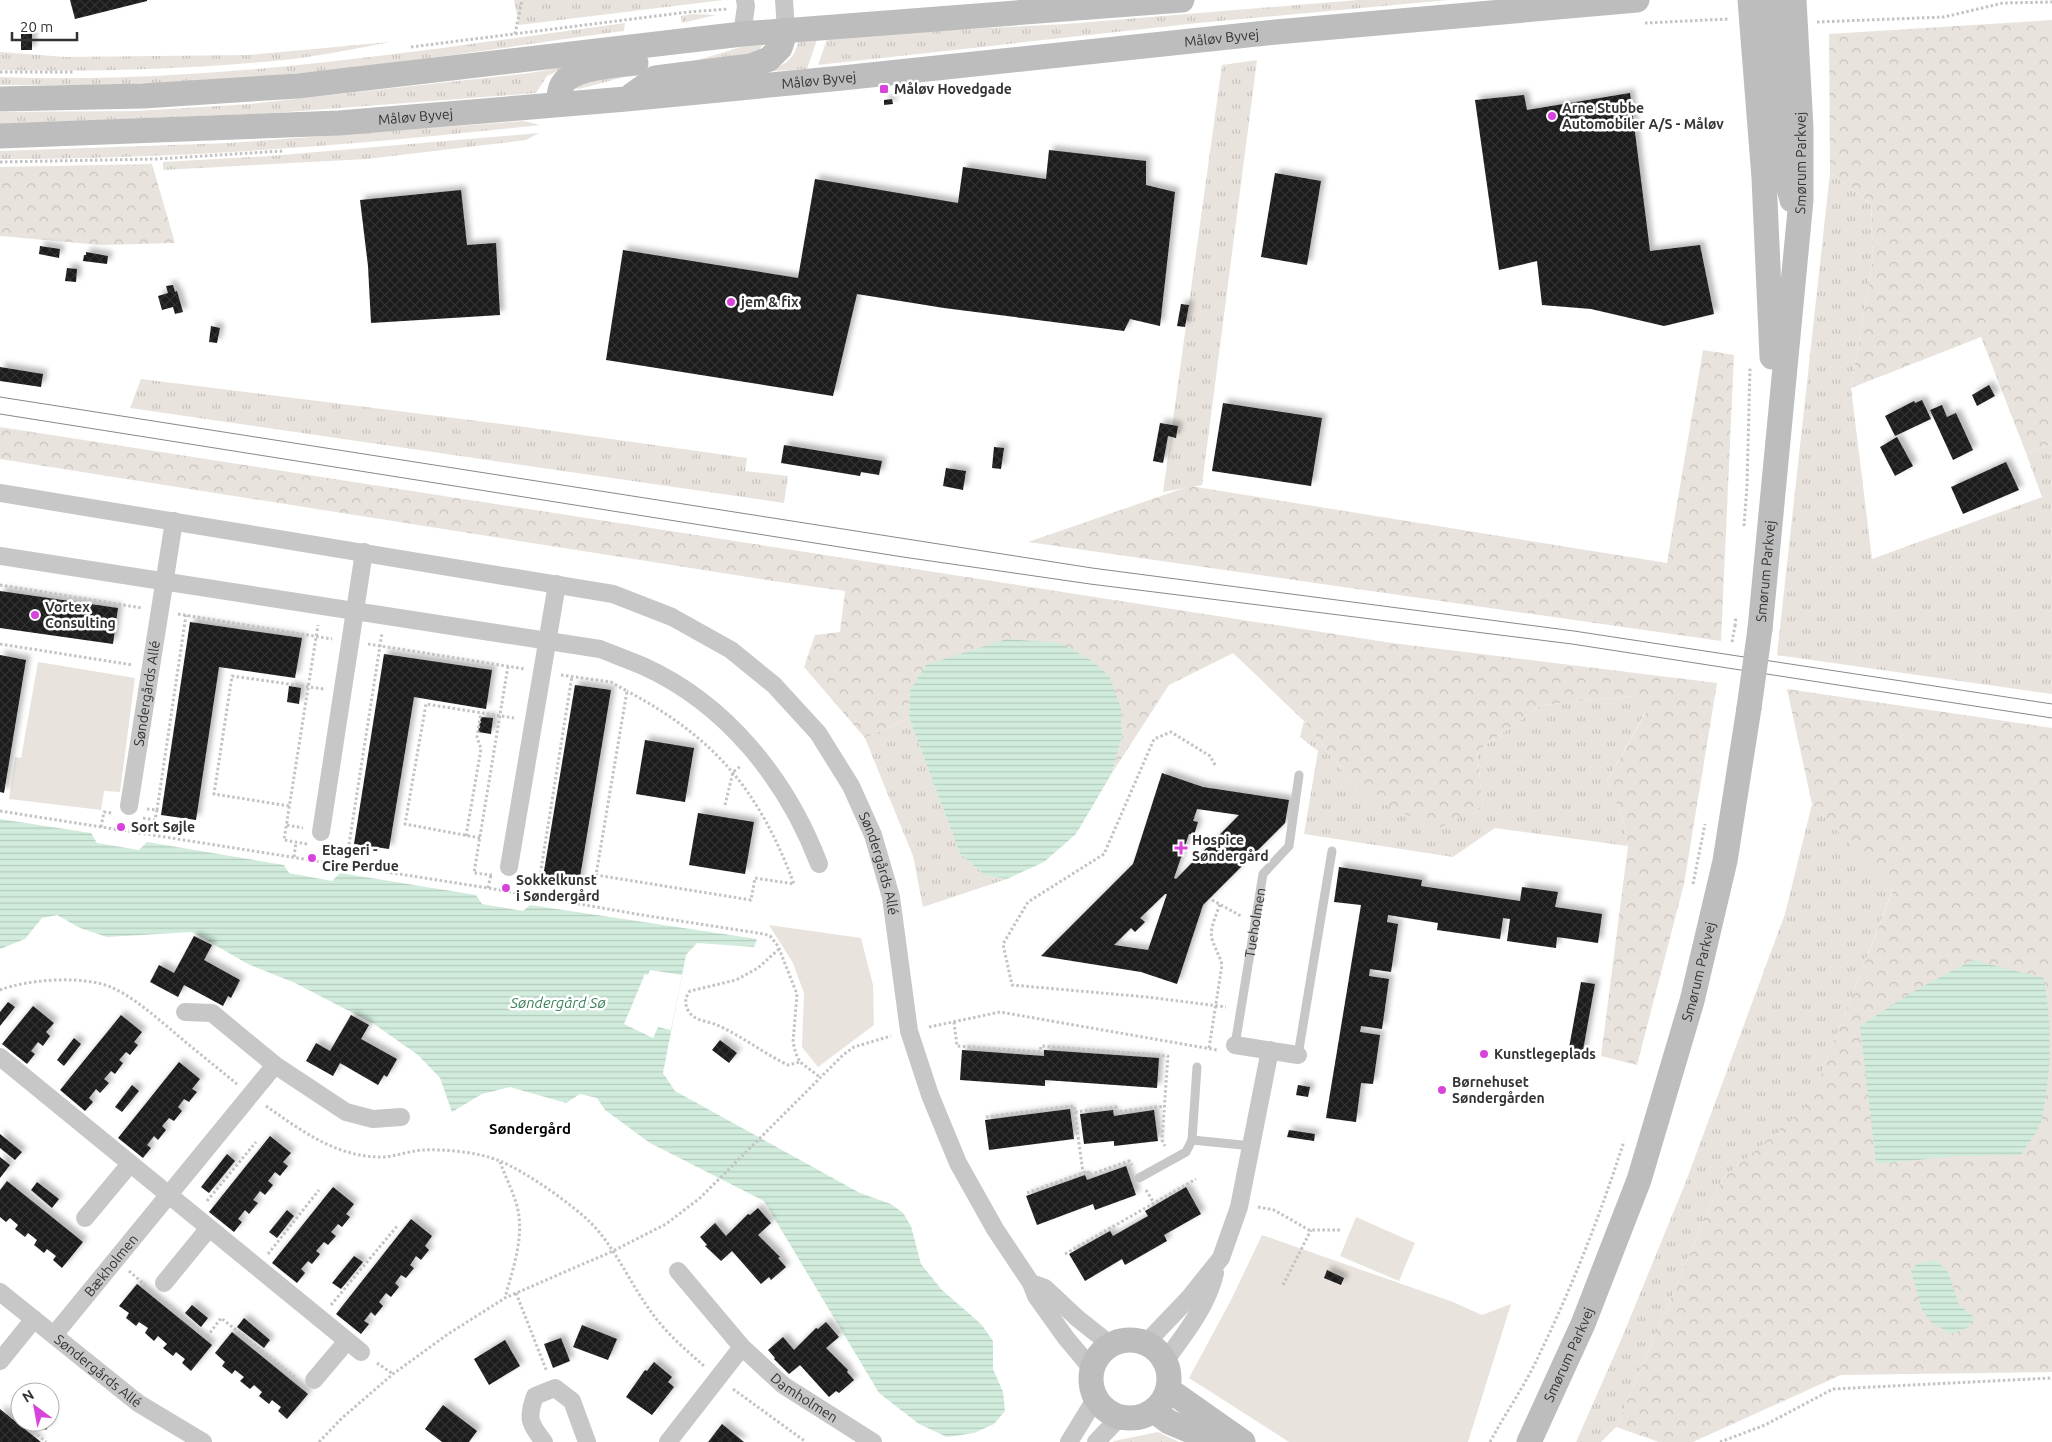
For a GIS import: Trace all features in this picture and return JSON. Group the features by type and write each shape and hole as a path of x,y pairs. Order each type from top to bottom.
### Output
{"main road":[{"path":"983,0 1070,8"},
{"path":"0,99 143,96 298,86 742,34 1182,0"},
{"name":"Måløv Byvej","path":"0,136 339,123 626,99 1276,32 1636,0"},
{"name":"Smørum Parkvej","path":"1750,0 1769,260 1774,476"},
{"path":"1772,0 1781,158 1798,221"},
{"name":"Smørum Parkvej","path":"1529,1442 1583,1324 1642,1171 1692,1001 1725,861 1760,628 1801,200 1801,128 1794,0"},
{"path":"626,99 656,78 751,66 768,59 780,48 786,30"},
{"path":"558,104 562,84 570,77 583,71 673,57 714,37"},
{"path":"1128,1340 1146,1343 1155,1348 1165,1361 1170,1377 1169,1390 1163,1402 1154,1411 1140,1418 1120,1418 1108,1412 1096,1398 1091,1386 1092,1369 1098,1357 1111,1345 1128,1340"},
{"path":"1169,1390 1243,1442"},
{"path":"1154,1411 1169,1422 1217,1442"}],"street":[{"path":"784,0 786,30"},
{"path":"742,34 746,3"},
{"name":"Søndergårds Allé","path":"0,493 613,594 672,616 731,650 774,684 818,733 851,786 873,835 891,897 909,1031 930,1095 958,1163 995,1229 1042,1303 1066,1338 1092,1369"},
{"name":"Søndergårds Allé","path":"129,806 174,521"},
{"path":"321,832 364,552"},
{"path":"0,556 600,649 644,666 686,690 723,719 756,753 787,794 810,840 819,864"},
{"path":"510,875 557,584"},
{"path":"186,1012 212,1013 275,1065 346,1112 373,1119 402,1117"},
{"path":"1235,1045 1298,1055"},
{"path":"1146,1343 1217,1265 1221,1258 1240,1204 1270,1050"},
{"path":"1,1059 361,1352"},
{"name":"Bækholmen","path":"54,1335 275,1065"},
{"path":"85,1218 130,1164"},
{"path":"156,1286 209,1228"},
{"path":"1165,1361 1180,1342 1212,1287 1217,1265"},
{"name":"Damholmen","path":"678,1271 742,1347 784,1385 874,1442"},
{"name":"Søndergårds Allé","path":"1031,1283 1045,1288 1077,1318 1111,1345"},
{"name":"Søndergårds Allé","path":"0,1292 138,1403 203,1442"},
{"path":"0,1361 34,1319"},
{"path":"314,1380 347,1341"},
{"path":"668,1442 742,1347"},
{"path":"544,1442 534,1430 529,1413 535,1396 555,1388 572,1401 587,1442"},
{"path":"1069,1442 1096,1398"},
{"path":"1096,1442 1120,1418"}],"lane":[{"name":"Tueholmen","path":"1235,1045 1263,874 1289,846 1299,775"},
{"path":"1298,1055 1332,850"},
{"path":"1139,1178 1186,1152 1192,1140 1197,1067"},
{"path":"1192,1140 1252,1146"}],"path":[{"path":"515,34 522,0"},
{"path":"1814,22 1944,17 2003,3 2052,2"},
{"path":"406,48 746,3"},
{"path":"1712,19 1727,19"},
{"path":"0,72 79,72"},
{"path":"1744,536 1750,362"},
{"path":"0,585 611,682 660,708 690,730 733,772 764,815 781,848 794,884 755,878 751,900 596,875 627,691"},
{"path":"1734,626 1737,609"},
{"path":"157,810 186,615"},
{"path":"0,644 151,668"},
{"path":"508,666 474,872 491,875 510,875 539,882 572,676"},
{"path":"290,806 214,794 232,676 308,687"},
{"path":"480,838 405,824 426,704 500,716"},
{"path":"466,836 482,748 477,737 481,713"},
{"path":"1215,765 1210,756 1171,732 1154,739 1104,854 1028,902 1002,944 1012,985 1241,1009"},
{"path":"724,805 733,772 756,753"},
{"path":"0,811 488,888 764,934 774,940 779,949 797,994 793,1042 800,1062 820,1078"},
{"path":"1692,892 1705,823"},
{"path":"294,858 296,842"},
{"path":"488,888 491,875"},
{"path":"1212,900 1255,923"},
{"path":"1209,1048 1222,966 1212,932 1220,904"},
{"path":"779,949 758,968 736,980 690,991 686,996 686,1002 689,1012 696,1018 733,1032 788,1065 800,1062"},
{"path":"0,990 9,986 43,980 80,980 111,987 134,1000 250,1095 315,1140 353,1154 385,1157 421,1150 454,1150 499,1160 538,1182 590,1222 613,1251 652,1313 679,1344 718,1378 806,1442"},
{"path":"319,1442 342,1418 393,1374 440,1340 505,1298 613,1251 666,1224 700,1198 820,1078 854,1047 909,1031 1000,1012 1217,1050 1235,1045"},
{"path":"954,1022 957,1046 1040,1052 1042,1046 1168,1056 1162,1140 1173,1159"},
{"path":"986,1117 1074,1106 1083,1173"},
{"path":"1075,1112 1116,1107 1116,1112 1164,1106"},
{"path":"1490,1442 1540,1355 1563,1303 1613,1177 1624,1140"},
{"path":"194,1216 256,1142"},
{"path":"499,1160 517,1204 520,1219 519,1245 505,1298"},
{"path":"1027,1193 1088,1171 1089,1176 1130,1161 1154,1203"},
{"path":"1065,1254 1196,1178"},
{"path":"257,1268 319,1190"},
{"path":"1240,1204 1274,1210 1311,1230 1340,1230"},
{"path":"320,1319 398,1225"},
{"path":"1283,1285 1311,1230"},
{"path":"115,1260 156,1286"},
{"path":"516,1293 552,1389"},
{"path":"164,1301 207,1337 221,1318 309,1388 314,1380"},
{"path":"1720,1442 1765,1425 1832,1389 2052,1378"},
{"path":"34,1432 46,1442"}],"green space":[{"path":"514,0 723,0 519,25"},
{"path":"1358,0 1448,0 1198,23 818,65 828,36 1066,24"},
{"path":"693,14 716,15 682,23 681,16"},
{"path":"2052,20 2052,444 2026,453 1981,337 1851,388 1873,259 1871,203 1830,173 1829,34"},
{"path":"625,23 624,31 438,57 311,72 169,83 0,85 0,77 157,76 313,64"},
{"path":"818,37 807,69 757,72 779,66 790,59 797,47 799,38"},
{"path":"390,42 305,57 220,65 73,71 0,70 0,52 66,57 248,55"},
{"path":"763,44 757,53 624,77 579,89 575,88 575,84 636,68 698,60 748,45"},
{"path":"1257,60 1202,485 1163,492 1222,65"},
{"path":"564,67 547,76 536,93 274,113 0,124 0,112 137,111 250,104 530,73"},
{"path":"524,121 540,125 270,150 202,154 0,159 0,151 229,143"},
{"path":"539,133 526,140 367,159 163,170 163,162 270,156"},
{"path":"152,164 175,243 101,245 0,236 0,167"},
{"path":"1830,173 1871,203 1873,259 1851,388 1872,559 2042,497 2026,453 2052,444 2052,694 1777,655"},
{"path":"1703,350 1734,355 1721,641 1028,542 1190,486 1667,563"},
{"path":"141,379 518,426 747,458 745,471 788,476 784,503 130,408"},
{"path":"0,427 1392,643 1717,683 1684,884 1637,1065 1601,1056 1628,846 1623,819 1607,781 1646,712 1634,696 1542,705 1477,751 1483,806 1437,829 1359,792 1304,721 1233,653 1169,685 1112,773 1122,737 1121,708 910,690 909,718 865,738 804,667 815,635 840,632 845,591 0,459"},
{"path":"38,662 135,678 120,792 104,791 101,810 9,799 15,757 21,758"},
{"path":"1787,689 2052,728 2052,1372 1841,1375 1693,1442 1659,1442 1616,1427 1722,1179 1810,1103 1893,890 1812,804"},
{"path":"1634,696 1646,711 1607,781 1623,819 1628,846 1495,828 1453,857 1304,834 1318,751 1300,737 1304,721 1359,792 1483,806 1477,751 1542,705"},
{"path":"909,718 960,854 986,876 1007,879 923,907 913,856 865,738"},
{"path":"1812,804 1893,889 1810,1104 1722,1179 1616,1427 1601,1442 1576,1442 1621,1340 1685,1184 1785,914"},
{"path":"769,925 861,938 873,985 874,1025 818,1067 802,1047 804,993 793,963"},
{"path":"1356,1217 1415,1243 1399,1281 1340,1256"},
{"path":"1262,1235 1453,1302 1482,1315 1511,1304 1468,1442 1289,1442 1189,1378 1231,1300"},
{"path":"1158,1432 1179,1442 1113,1442 1114,1441"}],"water":[{"path":"1007,639 1060,643 1089,659 1109,675 1121,708 1122,737 1112,773 1076,834 1044,862 1007,879 986,876 960,854 909,718 910,690 926,665"},
{"name":"Søndergård Sø","path":"0,819 91,833 97,843 139,850 147,842 284,865 289,873 332,881 340,873 476,895 482,904 523,911 530,905 757,939 754,947 697,943 686,955 663,1073 675,1091 860,1193 891,1204 903,1213 911,1226 921,1264 942,1290 981,1324 993,1341 993,1369 1003,1392 1005,1411 994,1424 974,1433 947,1437 919,1424 879,1393 764,1201 650,1143 605,1110 597,1098 580,1094 566,1103 510,1087 482,1094 452,1112 440,1078 418,1055 374,1024 295,983 248,964 192,932 107,937 80,928 57,915 42,918 25,939 0,949"},
{"path":"1973,960 2044,978 2050,1050 2045,1104 2041,1122 2021,1155 1957,1156 1876,1164 1860,1026 1914,991"},
{"path":"1936,1260 1948,1272 1959,1305 1974,1317 1969,1327 1951,1334 1931,1322 1922,1310 1911,1270 1918,1263"}],"pier":[{"path":"650,970 682,975 671,1030 658,1027 653,1038 624,1024 645,974 648,975"}],"building":[{"path":"70,0 147,0 147,1 75,19"},
{"path":"21,34 32,34 32,50 21,50"},
{"path":"1630,93 1650,251 1700,245 1714,314 1664,326 1591,309 1542,305 1537,261 1499,270 1475,100 1524,95 1527,110"},
{"path":"892,99 893,104 884,105 884,100"},
{"path":"1049,150 1146,161 1146,185 1175,192 1160,326 1130,319 1124,331 944,308 857,294 833,396 606,360 623,250 798,278 815,179 958,203 963,167 1046,179"},
{"path":"1275,173 1321,181 1307,265 1261,257"},
{"path":"461,190 467,245 496,243 500,315 371,323 368,266 360,200"},
{"path":"40,246 60,249 59,258 39,254"},
{"path":"86,252 108,256 107,264 83,261"},
{"path":"67,268 77,269 76,282 65,281"},
{"path":"173,285 175,292 177,291 183,312 175,314 173,307 162,310 158,296 168,293 166,286"},
{"path":"1181,304 1189,305 1185,327 1177,326"},
{"path":"211,326 220,328 217,343 209,342"},
{"path":"0,367 43,374 41,387 0,381"},
{"path":"1989,385 1995,396 1977,406 1972,395"},
{"path":"1922,400 1931,419 1895,436 1885,416 1914,401 1915,403"},
{"path":"1223,403 1322,418 1311,486 1212,471"},
{"path":"1942,405 1947,417 1956,413 1973,450 1953,460 1930,410"},
{"path":"1160,423 1178,426 1176,438 1168,436 1163,463 1153,461"},
{"path":"1897,437 1913,466 1895,476 1880,447"},
{"path":"784,445 882,461 879,475 861,472 860,476 781,463"},
{"path":"994,447 1004,448 1001,469 992,468"},
{"path":"2006,462 2019,490 1963,514 1951,487"},
{"path":"946,468 966,471 963,490 943,486"},
{"path":"0,591 118,608 113,644 0,628"},
{"path":"190,622 302,638 295,678 219,667 196,820 161,815"},
{"path":"384,654 492,670 486,709 414,697 389,849 354,844"},
{"path":"0,655 26,660 4,793 0,792"},
{"path":"575,685 611,690 579,883 543,877"},
{"path":"289,686 301,688 299,704 287,702"},
{"path":"481,717 493,718 491,734 478,732"},
{"path":"645,740 694,748 685,802 636,794"},
{"path":"1162,773 1203,787 1289,800 1285,823 1203,905 1177,984 1141,972 1041,956 1133,864","holes":["1197,809 1239,815 1176,879 1174,878 1189,834 1194,835 1198,822 1193,821","1167,894 1148,950 1114,945 1131,928 1135,932 1145,922 1140,918"]},
{"path":"698,813 754,822 745,874 689,865"},
{"path":"1339,867 1422,880 1421,886 1520,901 1522,887 1558,892 1555,907 1602,914 1598,943 1557,937 1556,948 1507,941 1510,919 1503,918 1500,939 1437,930 1438,923 1388,915 1387,922 1398,924 1391,972 1370,969 1369,976 1389,979 1382,1029 1361,1026 1360,1032 1380,1035 1373,1084 1361,1083 1356,1122 1326,1118 1361,905 1334,902"},
{"path":"194,936 212,945 204,960 240,980 231,998 228,996 223,1006 184,985 178,997 150,982 159,965 174,973"},
{"path":"1581,982 1595,984 1581,1061 1567,1059"},
{"path":"8,1002 15,1007 0,1026 0,1012"},
{"path":"33,1006 54,1023 46,1032 50,1036 43,1046 38,1042 31,1051 35,1054 27,1064 2,1044"},
{"path":"121,1015 142,1032 134,1042 138,1045 130,1055 126,1052 119,1060 123,1063 115,1074 111,1071 104,1079 109,1083 100,1093 96,1089 89,1098 93,1102 85,1111 60,1090"},
{"path":"351,1015 369,1025 361,1039 397,1059 387,1077 384,1075 378,1085 340,1063 333,1076 306,1061 316,1043 330,1051"},
{"path":"74,1038 81,1044 64,1066 57,1060"},
{"path":"720,1040 737,1053 729,1063 712,1050"},
{"path":"962,1050 1044,1056 1044,1050 1159,1058 1157,1088 1045,1080 1045,1086 960,1080"},
{"path":"179,1062 200,1079 192,1089 197,1092 189,1102 184,1099 178,1107 182,1111 174,1121 169,1118 162,1126 166,1130 158,1140 154,1136 147,1145 151,1148 143,1158 118,1138"},
{"path":"132,1085 139,1091 122,1112 115,1107"},
{"path":"1298,1085 1310,1087 1308,1097 1296,1095"},
{"path":"1070,1109 1074,1139 989,1150 985,1120"},
{"path":"1113,1110 1114,1116 1154,1110 1158,1141 1114,1146 1114,1141 1084,1144 1080,1114"},
{"path":"1289,1130 1315,1134 1314,1141 1287,1137"},
{"path":"0,1134 22,1152 15,1160 0,1148"},
{"path":"270,1136 291,1153 283,1162 288,1166 280,1176 275,1172 268,1181 273,1185 265,1195 260,1191 253,1200 258,1203 249,1214 245,1210 238,1219 242,1222 234,1232 209,1212"},
{"path":"227,1154 235,1161 209,1193 201,1187"},
{"path":"0,1157 10,1165 0,1178"},
{"path":"1126,1166 1136,1195 1095,1210 1093,1204 1037,1225 1026,1196 1085,1175 1087,1180"},
{"path":"7,1181 83,1242 62,1268 53,1260 56,1256 47,1249 44,1253 34,1245 37,1240 28,1233 25,1237 15,1229 18,1225 10,1218 6,1222 0,1217 0,1190"},
{"path":"37,1182 59,1199 52,1208 31,1190"},
{"path":"333,1187 354,1204 346,1214 350,1217 342,1227 338,1224 331,1232 336,1236 328,1245 324,1242 316,1251 320,1254 312,1264 308,1261 301,1269 305,1273 297,1283 272,1263"},
{"path":"1186,1187 1201,1214 1164,1235 1167,1241 1125,1265 1122,1259 1085,1281 1069,1254 1110,1231 1113,1236 1148,1216 1145,1211"},
{"path":"758,1208 771,1223 758,1235 780,1257 778,1258 786,1267 771,1280 769,1277 761,1284 732,1251 721,1261 705,1246 707,1245 700,1237 715,1223 726,1236 748,1214 750,1215"},
{"path":"287,1210 294,1216 277,1238 269,1232"},
{"path":"411,1219 432,1236 425,1246 429,1250 421,1260 416,1256 410,1265 414,1268 406,1278 401,1275 395,1283 399,1287 391,1297 386,1293 379,1302 383,1306 375,1316 371,1312 364,1321 369,1324 361,1334 336,1314"},
{"path":"354,1256 363,1262 341,1289 332,1283"},
{"path":"1327,1270 1344,1278 1341,1285 1324,1278"},
{"path":"137,1284 212,1345 191,1371 182,1363 185,1359 176,1352 173,1356 163,1348 167,1344 158,1336 154,1341 145,1333 148,1328 139,1322 136,1326 126,1318 129,1313 119,1306"},
{"path":"192,1305 208,1318 201,1327 185,1313"},
{"path":"244,1318 270,1340 264,1348 237,1327"},
{"path":"826,1322 839,1337 826,1348 848,1370 847,1372 854,1380 839,1393 836,1391 829,1397 800,1365 789,1374 768,1350 783,1337 794,1350 816,1328 818,1329"},
{"path":"582,1325 617,1339 608,1360 573,1347"},
{"path":"232,1332 308,1394 287,1419 278,1411 281,1407 272,1400 269,1404 259,1396 262,1392 254,1385 250,1389 240,1381 244,1377 235,1370 232,1374 222,1366 225,1362 215,1353"},
{"path":"561,1338 570,1361 553,1368 544,1344"},
{"path":"505,1340 520,1366 489,1385 474,1359"},
{"path":"654,1362 672,1377 668,1382 674,1387 652,1415 626,1397 645,1370 647,1371"},
{"path":"443,1405 477,1431 469,1442 442,1442 425,1429"},
{"path":"0,1409 10,1417 10,1432 28,1432 41,1442 0,1442"},
{"path":"722,1424 744,1442 708,1442"}],"tram line":[{"path":"0,397 1092,568 1574,631 2052,704"},
{"path":"0,414 903,557 1090,584 1572,644 2052,718"}],"place":[{"name":"Måløv Hovedgade","path":"884,89"},
{"name":"Arne Stubbe Automobiler A/S - Måløv","path":"1552,116"},
{"name":"jem & fix","path":"731,302"},
{"name":"Vortex Consulting","path":"35,615"},
{"name":"Sort Søjle","path":"121,827"},
{"name":"Hospice Søndergård","path":"1181,848"},
{"name":"Etageri - Cire Perdue","path":"312,858"},
{"name":"Sokkelkunst i Søndergård","path":"506,888"},
{"name":"Kunstlegeplads","path":"1484,1054"},
{"name":"Børnehuset Søndergården","path":"1442,1090"}],"district":[{"name":"Søndergård","path":"530,1129"}]}
